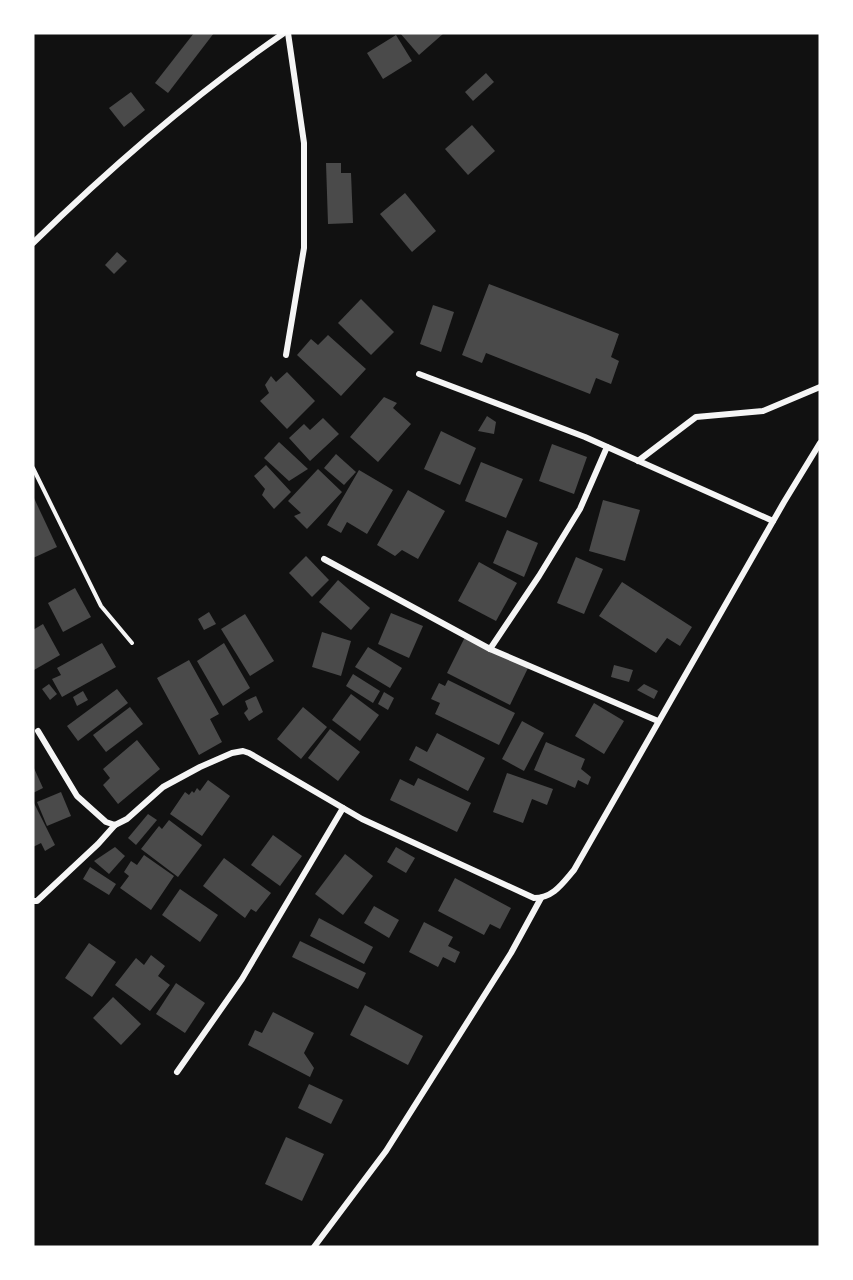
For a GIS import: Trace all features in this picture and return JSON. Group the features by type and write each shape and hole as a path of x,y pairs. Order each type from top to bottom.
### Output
{"street":[{"path":"33,243 146,141 234,67 286,33 304,143 304,248 286,355"},
{"path":"419,374 607,447 773,521"},
{"path":"638,461 696,417 763,411 820,387"},
{"path":"33,901 37,901 115,825 127,819 163,787 200,767 232,753 243,751 362,819 489,879 534,898 541,898 559,889 574,870 820,443"},
{"path":"490,649 580,509 607,447"},
{"path":"324,559 490,649 658,721"},
{"path":"38,731 77,796 106,822 115,825"},
{"path":"177,1072 242,979 343,808"},
{"path":"314,1247 386,1151 511,953 541,898"}],"path":[{"path":"33,468 101,606 132,644"}],"building":[{"path":"194,33 214,33 168,93 155,83"},
{"path":"400,33 444,33 419,55"},
{"path":"396,35 412,61 383,79 367,53"},
{"path":"486,73 494,82 473,101 465,92"},
{"path":"131,92 145,110 124,127 109,108"},
{"path":"472,125 495,151 468,175 445,149"},
{"path":"326,163 341,163 341,173 351,173 353,223 328,224"},
{"path":"405,193 436,231 412,252 380,214"},
{"path":"117,252 127,261 114,274 105,265"},
{"path":"489,284 619,334 611,357 619,361 611,384 596,378 590,394 486,353 482,363 462,355"},
{"path":"361,299 394,332 371,355 338,323"},
{"path":"433,305 454,312 441,352 420,344"},
{"path":"328,335 366,369 341,396 297,355 311,339 318,345"},
{"path":"287,372 315,401 287,429 260,401 269,393 265,385 271,376 276,382"},
{"path":"384,397 397,403 393,408 411,424 378,462 350,437"},
{"path":"487,416 496,422 494,434 478,431"},
{"path":"323,418 339,434 310,461 289,438 304,424 310,430"},
{"path":"441,431 476,448 460,485 424,469"},
{"path":"279,442 308,469 289,481 264,458"},
{"path":"552,444 587,457 574,494 539,481"},
{"path":"336,454 356,472 344,485 324,468"},
{"path":"481,462 523,479 506,518 465,501"},
{"path":"266,465 291,492 274,509 262,495 265,489 254,476"},
{"path":"318,469 342,492 307,529 294,516 301,513 288,501"},
{"path":"359,470 393,490 367,534 347,522 341,533 327,525"},
{"path":"408,490 445,511 418,559 402,550 395,556 377,545"},
{"path":"33,496 57,547 33,558"},
{"path":"603,500 640,510 625,561 589,551"},
{"path":"507,530 538,543 524,577 493,563"},
{"path":"306,556 329,580 312,597 289,573"},
{"path":"576,557 603,569 584,614 557,603"},
{"path":"479,562 517,583 496,621 458,601"},
{"path":"338,580 370,608 351,630 319,602"},
{"path":"622,582 692,627 680,646 667,638 656,653 599,616"},
{"path":"75,588 91,617 63,632 48,603"},
{"path":"209,612 216,624 204,630 198,619"},
{"path":"391,613 423,626 409,658 378,644"},
{"path":"245,614 274,661 250,676 221,629"},
{"path":"43,624 60,655 34,670 33,630"},
{"path":"322,632 351,641 341,676 312,667"},
{"path":"465,637 528,668 510,705 447,673"},
{"path":"102,643 116,667 62,697 52,679 61,675 57,668"},
{"path":"224,643 250,688 223,706 197,661"},
{"path":"368,647 402,668 390,688 355,667"},
{"path":"189,660 219,714 210,719 222,742 199,755 157,678"},
{"path":"614,665 633,670 629,682 611,677"},
{"path":"353,674 380,691 373,703 346,686"},
{"path":"448,680 515,713 499,745 435,714 440,703 431,699 439,683 445,686"},
{"path":"49,684 57,694 50,700 42,689"},
{"path":"644,684 658,691 654,699 637,690"},
{"path":"117,689 128,703 78,741 67,726"},
{"path":"83,691 88,700 77,706 73,697"},
{"path":"384,692 394,698 388,710 378,704"},
{"path":"351,694 379,715 360,741 332,720"},
{"path":"256,696 263,712 249,721 244,713 248,709 245,701"},
{"path":"594,703 624,721 604,754 575,736"},
{"path":"130,707 143,724 106,752 93,735"},
{"path":"303,707 327,727 301,759 277,739"},
{"path":"522,721 544,733 524,771 502,759"},
{"path":"330,729 360,752 338,781 308,758"},
{"path":"437,733 485,758 468,791 409,760 416,746 427,752"},
{"path":"137,740 160,769 118,804 103,785 110,778 103,769"},
{"path":"546,742 585,759 581,769 591,777 588,785 578,780 575,788 534,770"},
{"path":"33,766 43,788 33,793"},
{"path":"507,773 553,789 547,805 532,799 523,823 493,812"},
{"path":"418,778 471,803 457,832 390,800 400,779 414,786"},
{"path":"208,780 230,796 202,836 170,814 185,792 189,795 197,788 200,791"},
{"path":"61,792 71,816 47,826 37,802"},
{"path":"33,801 55,845 45,851 41,843 33,847"},
{"path":"148,814 157,820 136,845 128,838"},
{"path":"169,820 202,845 178,877 141,849 159,826 162,829"},
{"path":"273,835 302,856 280,886 251,865"},
{"path":"115,847 125,856 109,874 94,861"},
{"path":"396,847 415,858 406,873 387,862"},
{"path":"345,854 373,876 343,915 315,894"},
{"path":"144,855 174,876 151,910 120,888 129,876 124,872 131,861 137,865"},
{"path":"224,858 271,893 256,912 251,909 245,918 203,886"},
{"path":"90,867 116,884 109,895 83,879"},
{"path":"455,878 511,908 500,929 490,924 484,935 438,911"},
{"path":"180,889 218,915 200,942 162,915"},
{"path":"374,906 399,920 389,938 364,923"},
{"path":"319,918 373,947 364,964 310,936"},
{"path":"424,922 453,937 448,946 460,952 455,963 443,957 438,967 409,952"},
{"path":"300,941 366,973 358,989 292,957"},
{"path":"89,943 116,962 92,997 65,978"},
{"path":"151,955 165,966 158,976 170,985 150,1011 115,985 136,958 144,965"},
{"path":"176,983 205,1003 185,1033 156,1014"},
{"path":"113,997 141,1024 121,1045 93,1018"},
{"path":"365,1005 423,1036 408,1065 350,1035"},
{"path":"273,1012 314,1033 304,1053 314,1068 310,1077 248,1045 255,1030 262,1033"},
{"path":"309,1084 343,1100 331,1124 298,1108"},
{"path":"286,1137 324,1154 302,1201 265,1184"}]}
